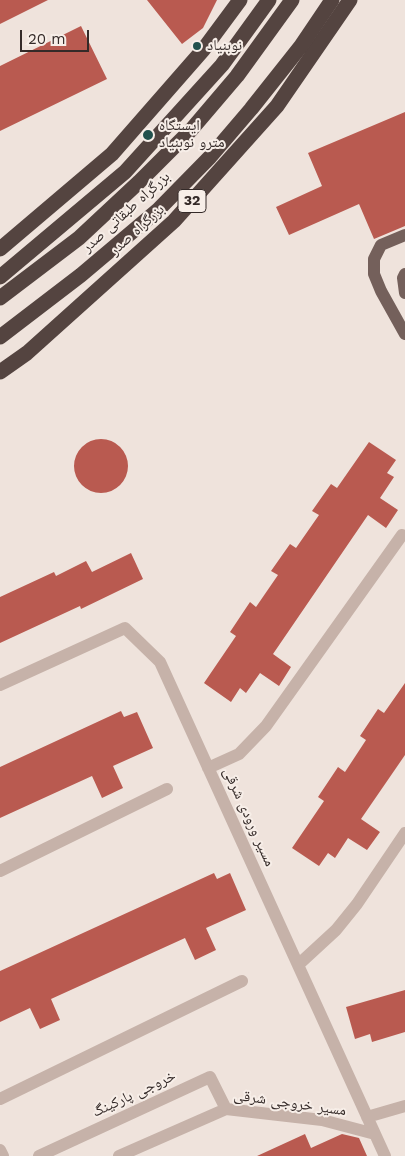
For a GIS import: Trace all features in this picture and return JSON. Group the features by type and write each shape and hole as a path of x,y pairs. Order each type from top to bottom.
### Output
{"highway":[{"path":"0,249 112,154 203,50 240,0"},
{"path":"0,277 125,172 222,64 269,0"},
{"name":"بزرگراه طبقاتی صدر","path":"0,298 78,238 139,182 191,130 237,76 292,0"},
{"name":"بزرگراه طبقاتی صدر","path":"0,337 81,275 164,204 210,156 251,109 301,46 332,0"},
{"name":"بزرگراه صدر","path":"0,372 27,353 174,221 276,106 350,0"}],"main road":[{"path":"405,234 381,245 374,259 374,274 381,291 405,334"},
{"path":"405,274 403,278 405,293"}],"street":[{"path":"208,768 239,754 266,726 402,535"},
{"name":"مسیر ورودی شرقی","path":"0,685 125,628 160,662 385,1156"},
{"path":"0,872 167,789"},
{"path":"298,965 336,930 357,904 405,833"},
{"path":"0,1099 242,981"},
{"name":"خروجی پارکینگ","path":"39,1156 210,1077 226,1109"},
{"path":"367,1117 405,1106"},
{"name":"مسیر خروجی شرقی","path":"119,1156 226,1109 322,1120 375,1134"},
{"path":"0,1150 3,1156"}],"building":[{"path":"0,0 48,0 0,24"},
{"path":"147,0 217,0 203,28 182,44"},
{"path":"81,26 107,79 0,131 0,66"},
{"path":"405,112 405,226 374,239 359,204 289,235 276,207 322,186 308,153"},
{"path":"96,439 106,439 116,443 124,451 128,466 124,481 116,489 106,493 96,493 86,489 78,481 74,471 74,461 78,451 86,443"},
{"path":"369,442 396,460 387,473 394,477 380,498 398,510 386,528 368,515 273,654 291,667 279,686 260,673 246,693 240,688 231,702 204,683 236,636 230,632 250,602 256,607 278,575 271,571 290,544 296,548 319,515 312,511 331,484 337,488"},
{"path":"131,553 143,579 81,609 80,606 0,643 0,597 54,572 56,576 86,561 92,572"},
{"path":"405,683 405,755 361,819 380,832 367,850 348,838 335,858 328,853 319,866 292,848 324,801 318,797 338,767 345,772 366,740 360,736 378,709 384,713"},
{"path":"121,711 124,717 137,712 153,748 113,766 123,788 102,798 92,776 0,818 0,767"},
{"path":"214,873 217,879 230,873 246,910 206,928 216,950 195,960 185,938 51,999 60,1020 40,1029 30,1008 0,1022 0,971"},
{"path":"405,990 405,1032 372,1042 370,1034 355,1039 346,1007"},
{"path":"305,1134 311,1148 342,1134 359,1138 367,1156 257,1156"}],"place":[{"name":"نوبنیاد","path":"197,46"},
{"name":"ایستگاه مترو نوبنیاد","path":"148,135"}]}
